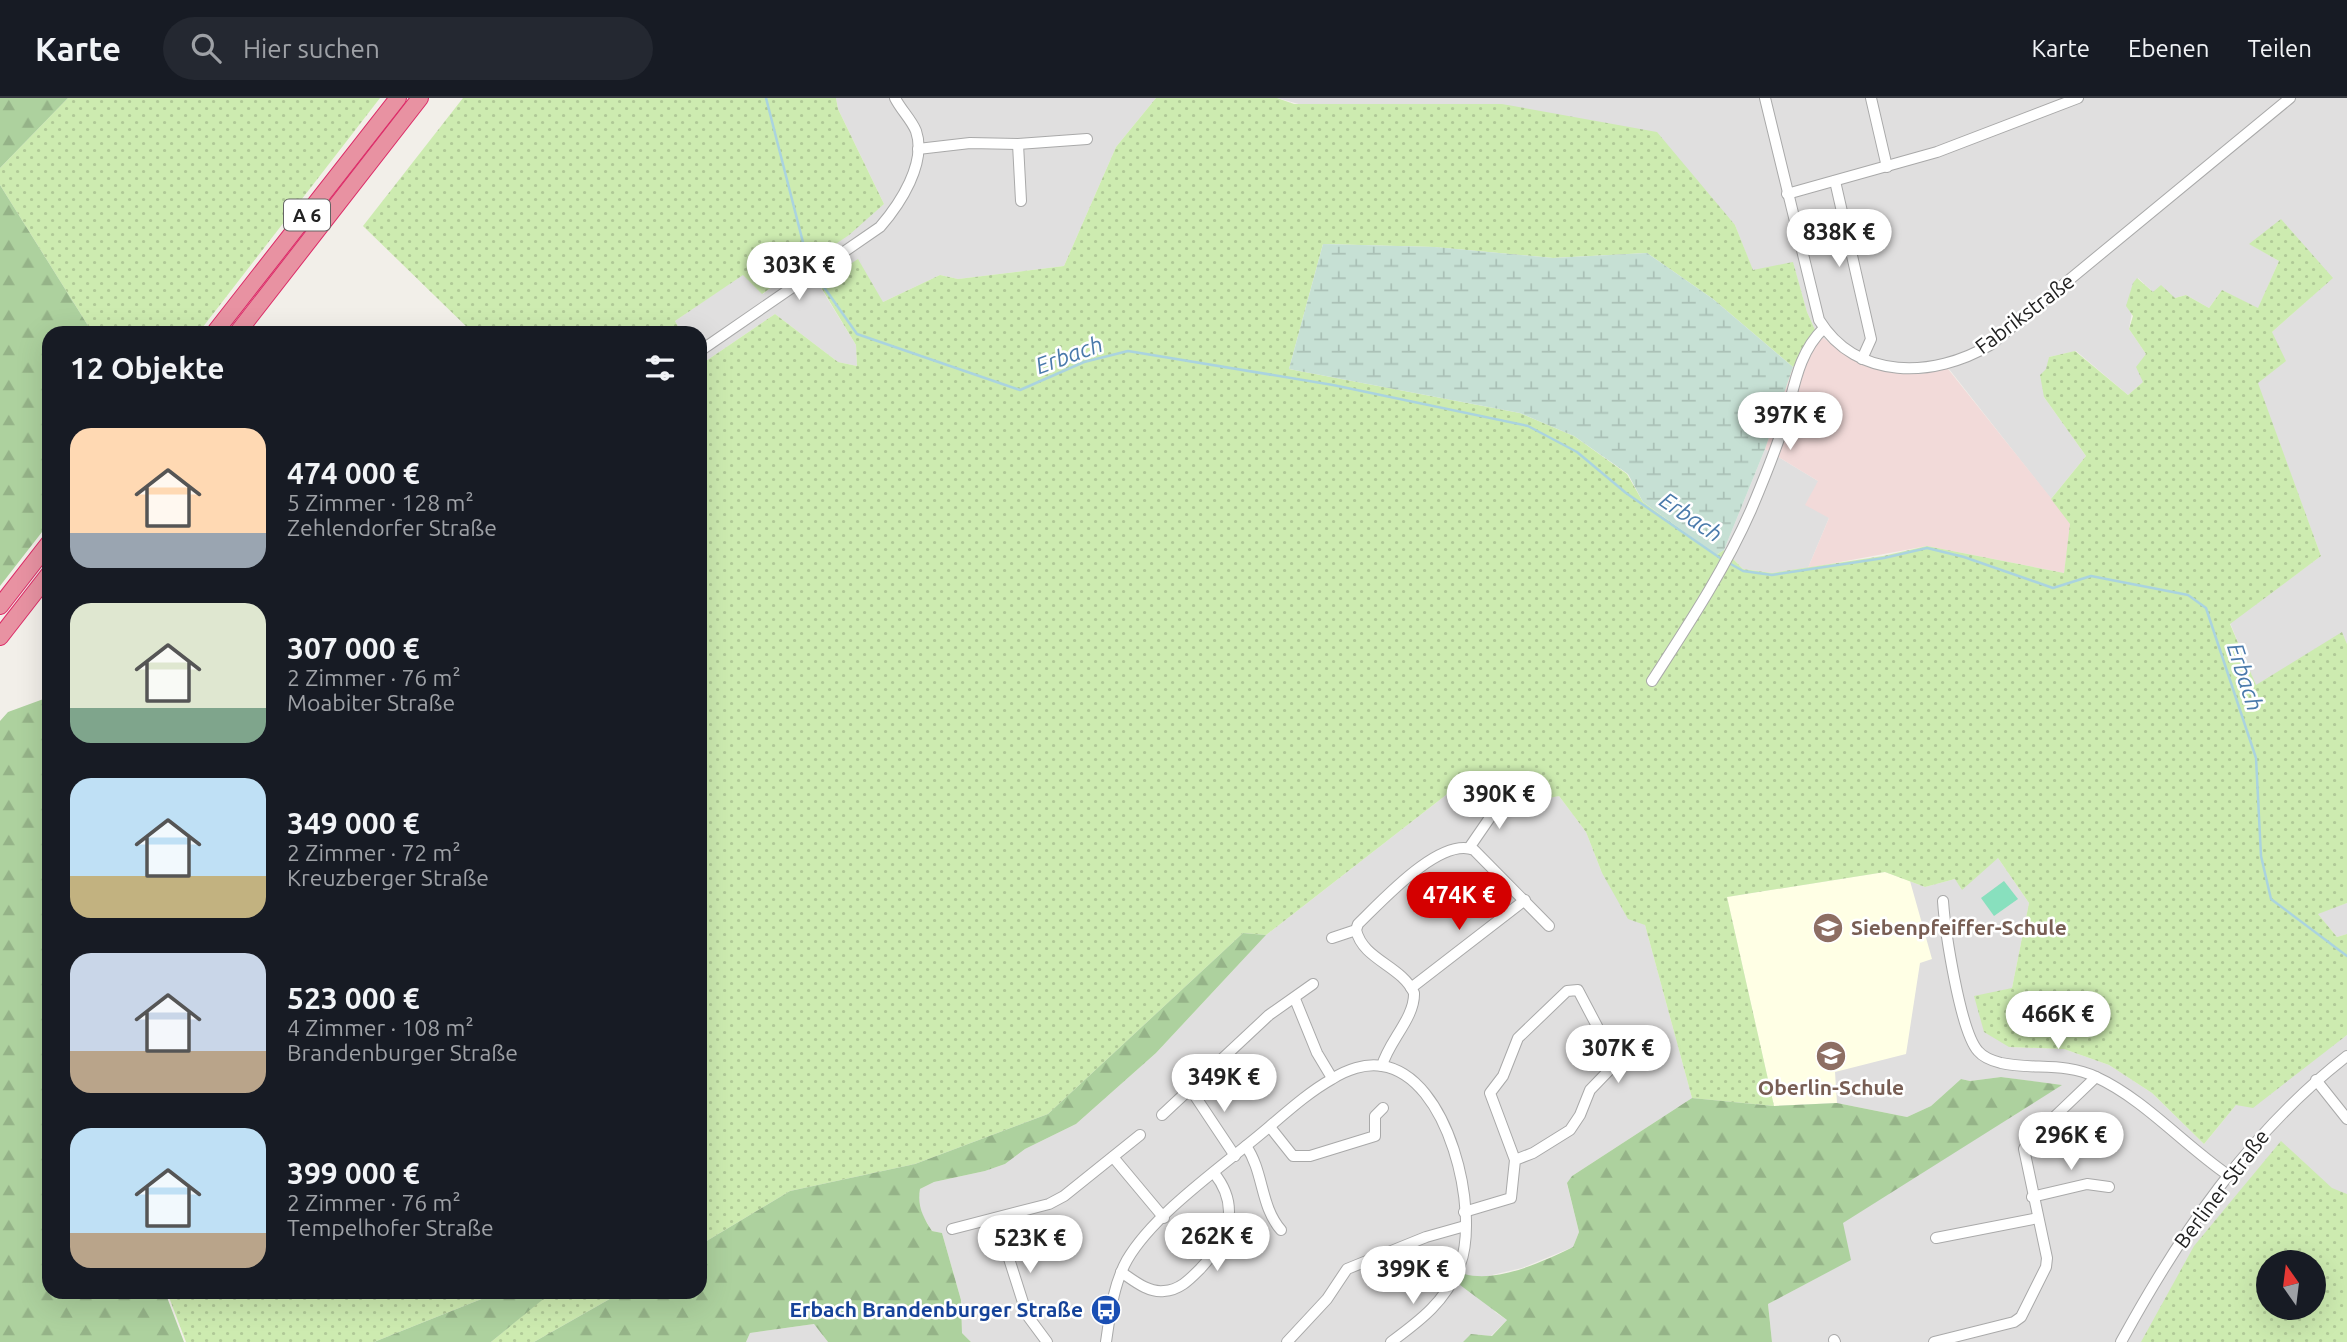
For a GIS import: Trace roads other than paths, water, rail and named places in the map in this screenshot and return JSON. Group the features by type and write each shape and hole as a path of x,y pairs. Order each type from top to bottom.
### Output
{"highway":[{"name":"A 6","path":"220,326 398,98"},
{"name":"A 6","path":"243,326 420,98"},
{"path":"0,606 42,552"},
{"path":"0,637 42,583"}],"street":[{"path":"707,346 880,227 902,197 918,149 916,131 895,98"},
{"name":"Fabrikstraße","path":"1765,98 1813,303 1824,328 1849,352 1862,359 1897,368 1938,368 1990,345 2290,98"},
{"path":"1871,98 1887,167"},
{"path":"1787,194 1887,167 1980,137 2078,98"},
{"path":"918,149 970,143 1018,144 1087,139"},
{"path":"1018,144 1021,201"},
{"path":"1835,181 1871,339 1862,359"},
{"path":"1652,681 1726,562 1752,509 1782,428 1799,365 1806,349 1824,328"},
{"path":"1382,1066 1388,1047 1414,1000 1411,988 1391,967 1368,952 1356,930 1358,923 1417,869 1439,855 1469,848 1491,816 1495,800"},
{"path":"1469,848 1549,926"},
{"path":"1411,988 1525,900"},
{"path":"1943,901 1945,926 1967,1027 1979,1052 2001,1063 2063,1067 2096,1077 2123,1093 2228,1175"},
{"path":"1332,938 1356,930"},
{"path":"1162,1115 1269,1014 1313,984"},
{"path":"1464,1212 1511,1198 1515,1160 1507,1134 1491,1100 1493,1087 1503,1076 1518,1038 1567,991 1577,990 1598,1028 1614,1047 1618,1062 1590,1090 1577,1122 1570,1130 1533,1153 1515,1160"},
{"path":"1294,999 1317,1053 1332,1078"},
{"name":"Berliner Straße","path":"2122,1342 2174,1252 2228,1175 2260,1135 2316,1080 2347,1056"},
{"path":"1106,1342 1121,1272 1138,1244 1164,1217 1332,1078 1353,1069 1382,1066 1413,1080 1443,1117 1456,1158 1465,1226 1461,1263 1442,1301 1391,1342"},
{"path":"1934,1342 1961,1339 2014,1322 2021,1317 2046,1267 2047,1258 2024,1159 2027,1143 2096,1077"},
{"path":"2316,1080 2347,1119"},
{"path":"1191,1090 1235,1156"},
{"path":"1270,1127 1293,1156 1310,1157 1376,1136 1375,1116 1383,1108"},
{"path":"952,1229 1057,1200 1140,1135"},
{"path":"1247,1146 1255,1160 1268,1213 1280,1230"},
{"path":"1113,1157 1164,1217"},
{"path":"1121,1272 1155,1291 1167,1292 1188,1280 1219,1249 1228,1225 1229,1211 1224,1190 1214,1173"},
{"path":"2032,1197 2087,1184 2109,1187"},
{"path":"996,1218 1027,1315 1047,1342"},
{"path":"1936,1238 2038,1218"},
{"path":"1287,1342 1327,1299 1347,1269 1426,1237 1465,1226"}],"waterway":[{"name":"Erbach","path":"766,98 807,258"},
{"name":"Erbach","path":"819,280 857,334 1020,390 1084,362 1128,351 1333,385 1528,426 1577,452 1626,493 1723,560"},
{"name":"Erbach","path":"1729,563 1743,571 1772,575 1884,558 1927,548 1964,557 2053,588 2091,576 2188,595 2206,608 2256,758 2261,856 2271,899 2347,956"}],"place":[{"name":"Siebenpfeiffer-Schule","path":"1828,928"},
{"name":"Oberlin-Schule","path":"1831,1056"},
{"name":"Erbach Brandenburger Straße","path":"1106,1310"}]}
